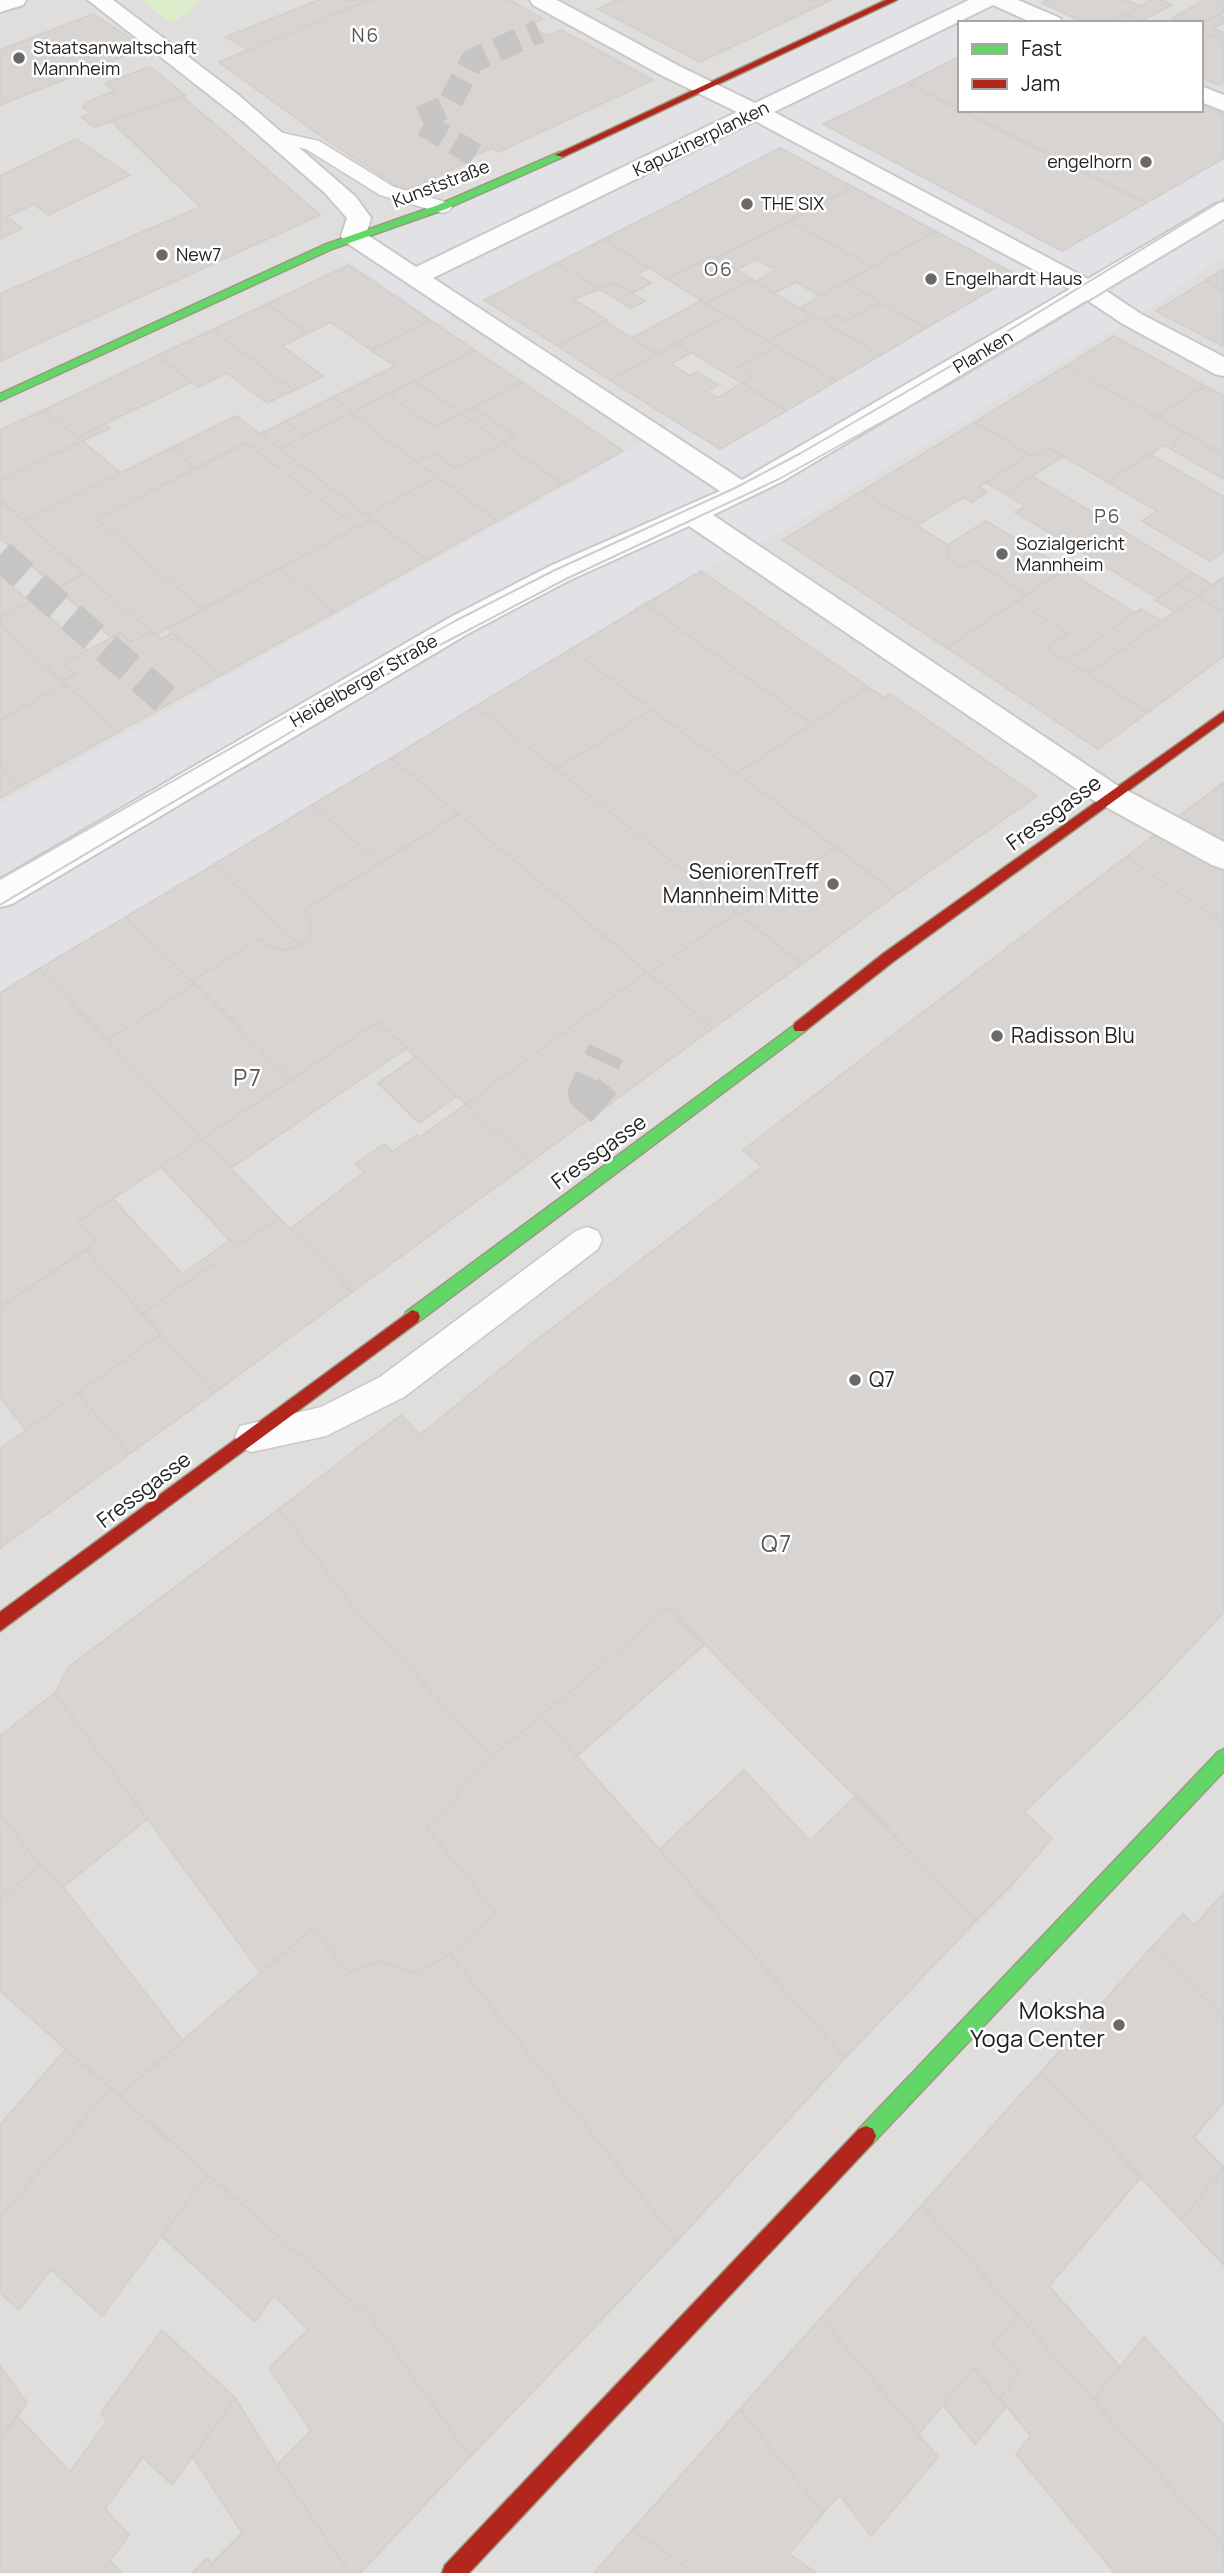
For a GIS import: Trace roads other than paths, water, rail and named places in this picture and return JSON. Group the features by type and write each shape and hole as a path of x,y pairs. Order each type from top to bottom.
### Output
{"street":[{"path":"0,6 15,0"},
{"path":"99,0 278,138 315,150 359,218 354,236 741,492"},
{"path":"541,0 671,71 757,112 1089,289 1132,319 1224,368"},
{"name":"Kunststraße","path":"0,398 354,236 442,207 709,87 893,0"},
{"name":"Kapuzinerplanken","path":"415,277 986,0"},
{"path":"1000,0 1047,21"},
{"path":"1203,94 1224,104"},
{"name":"Planken","path":"741,492 1224,209"},
{"name":"Heidelberger Straße","path":"0,895 460,625 550,578 741,492"},
{"path":"691,514 1113,798 1224,857"},
{"name":"Fressgasse","path":"0,1623 730,1082 889,957 1113,798 1224,715"},
{"path":"453,2573 1224,1758"}],"lane":[{"path":"315,150 387,191 442,207"},
{"path":"250,1437 326,1421 392,1387 587,1240"}],"tunnel":[{"path":"475,155 417,120 449,105 472,61 539,31"},
{"path":"0,555 173,706"},
{"path":"604,1108 587,1093 606,1052"}],"tram line":[{"path":"0,879 455,621 555,570 735,488 801,453 949,367 1224,199"},
{"path":"0,905 417,657 566,579 779,479 947,386 1224,220"}],"place":[{"name":"Staatsanwaltschaft Mannheim","path":"19,58"},
{"name":"engelhorn","path":"1146,162"},
{"name":"THE SIX","path":"747,204"},
{"name":"New7","path":"162,255"},
{"name":"Engelhardt Haus","path":"931,279"},
{"name":"Sozialgericht Mannheim","path":"1002,554"},
{"name":"SeniorenTreff Mannheim Mitte","path":"833,884"},
{"name":"Radisson Blu","path":"997,1036"},
{"name":"Q7","path":"855,1380"},
{"name":"Moksha Yoga Center","path":"1119,2025"}],"district":[{"name":"N6","path":"366,35"},
{"name":"O6","path":"719,269"},
{"name":"P6","path":"1108,516"},
{"name":"P7","path":"248,1078"},
{"name":"Q7","path":"777,1544"}]}
